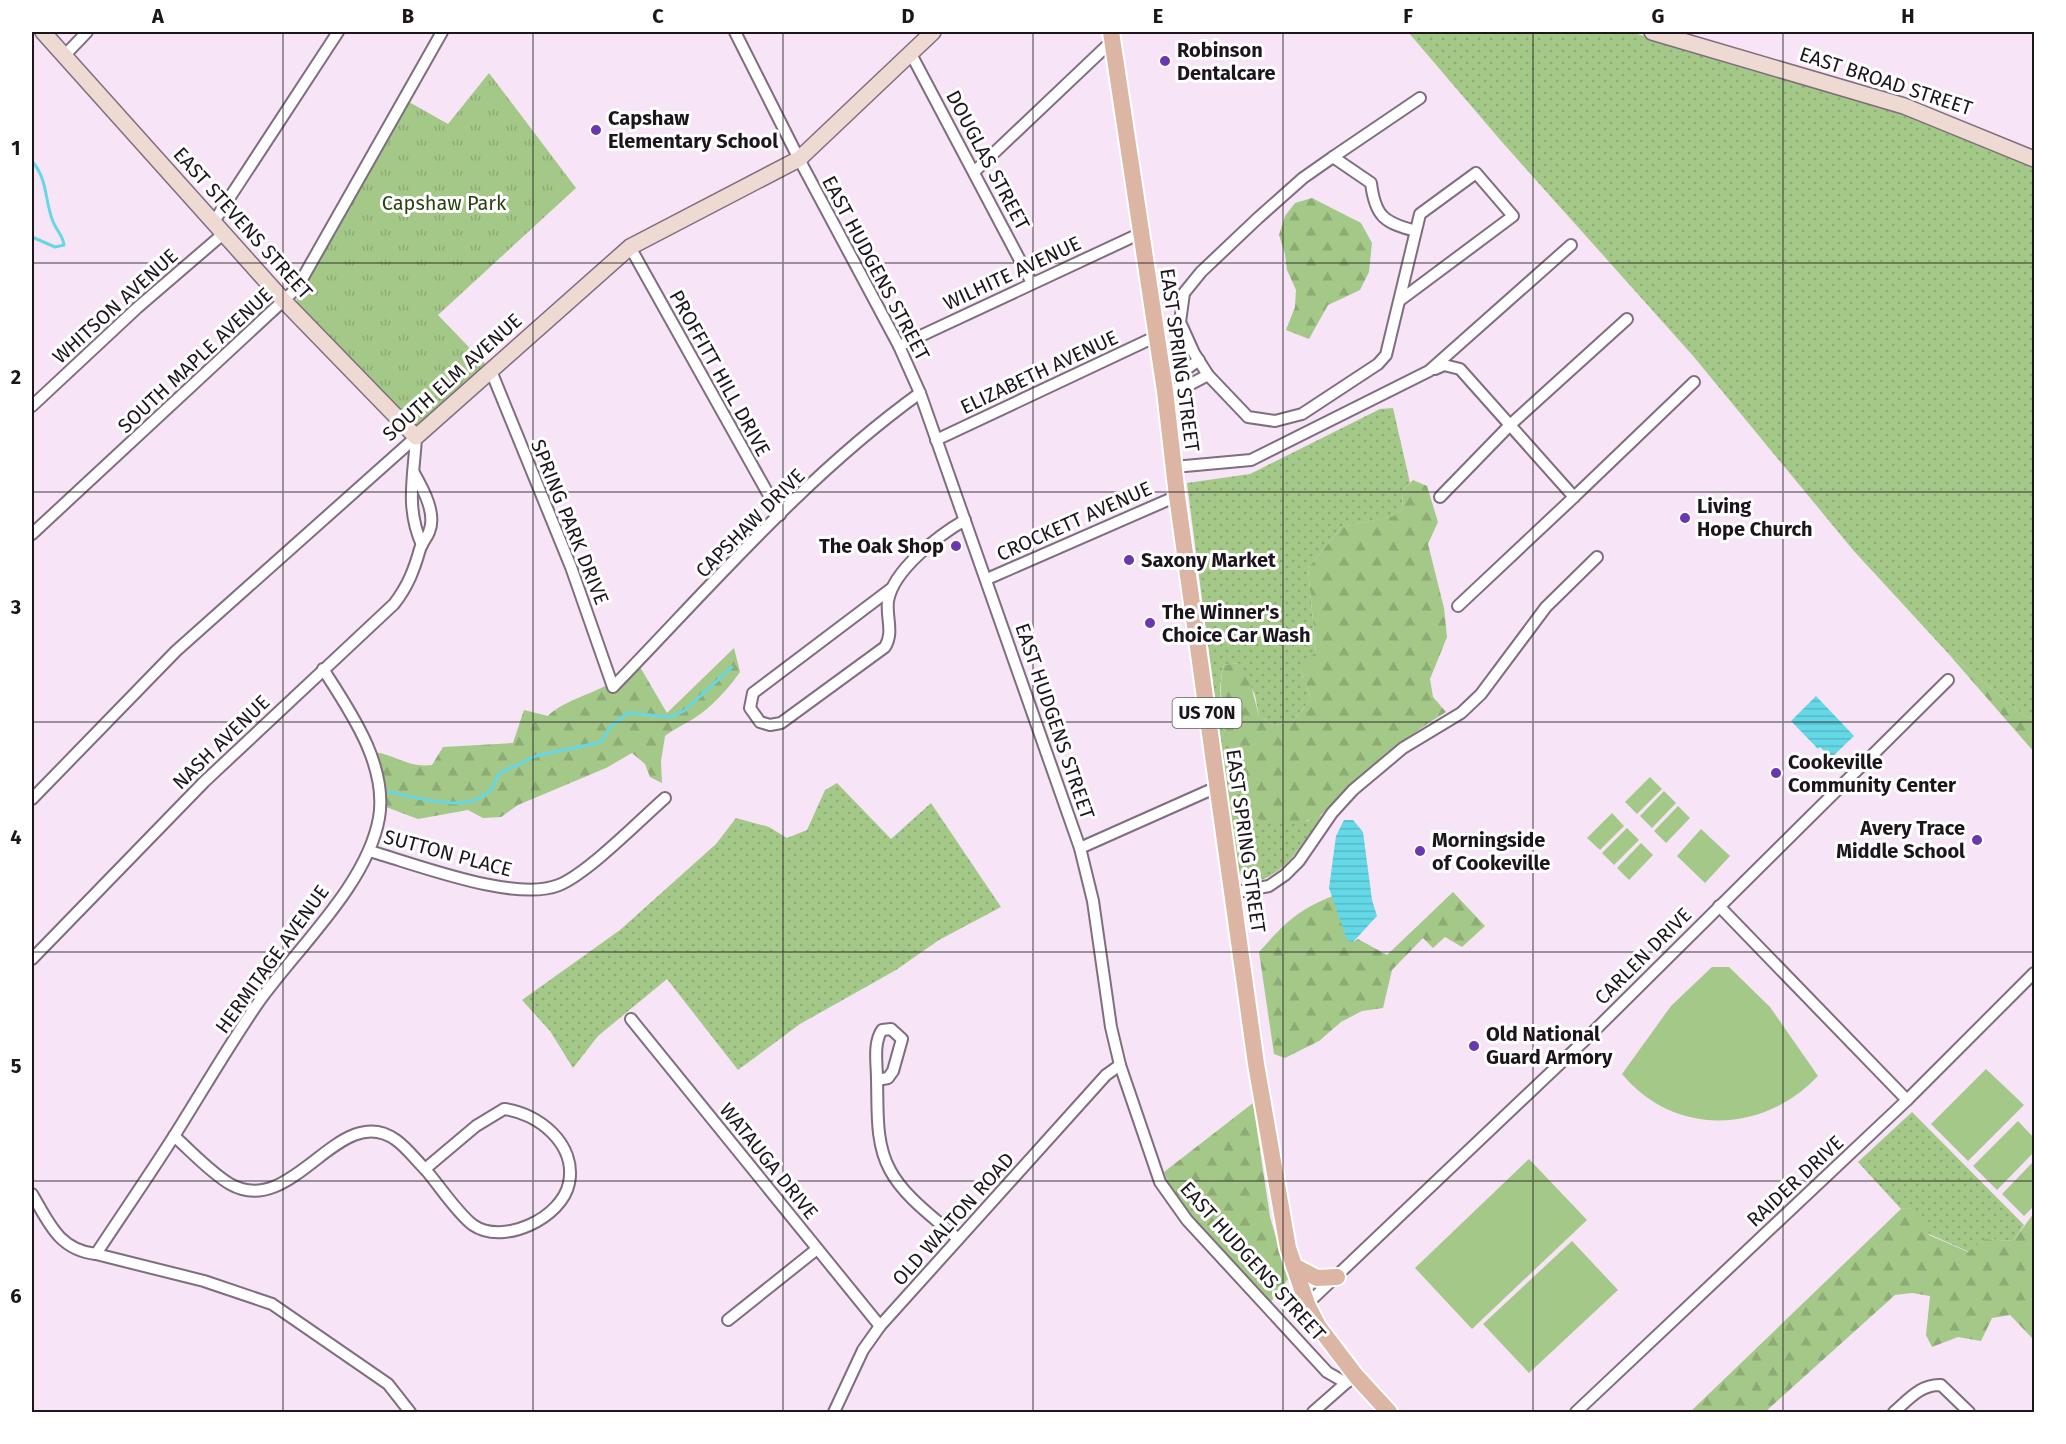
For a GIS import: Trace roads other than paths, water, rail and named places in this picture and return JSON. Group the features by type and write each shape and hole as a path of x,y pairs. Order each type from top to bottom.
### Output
{"main road":[{"name":"EAST SPRING STREET","path":"1111,36 1164,383 1177,496 1256,1064 1288,1248 1307,1304 1351,1380 1389,1413"},
{"path":"1294,1266 1317,1278 1337,1277"}],"street":[{"name":"EAST STEVENS STREET","path":"43,32 285,302 416,437"},
{"path":"64,56 87,32"},
{"name":"WHITSON AVENUE","path":"32,406 218,229 338,32"},
{"name":"SOUTH MAPLE AVENUE","path":"32,534 285,302 297,288 442,32"},
{"name":"EAST HUDGENS STREET","path":"735,32 799,159 899,346 920,393 1080,848 1093,901 1103,981 1120,1065 1160,1182 1186,1220 1327,1372 1351,1380"},
{"name":"SOUTH ELM AVENUE","path":"32,799 176,651 630,247 799,159 933,32"},
{"name":"EAST BROAD STREET","path":"1652,32 1904,106 2034,159"},
{"path":"975,171 1111,36"},
{"name":"DOUGLAS STREET","path":"911,54 975,171 1032,283"},
{"path":"1399,301 1513,216 1476,173 1420,214 1416,231 1399,301 1386,355 1367,373 1302,414 1275,421 1248,417 1208,375 1198,360 1180,322 1184,293 1201,272 1250,226 1303,178 1420,98"},
{"path":"1333,156 1371,183 1374,202 1388,222 1416,231"},
{"name":"WILHITE AVENUE","path":"899,346 1141,234"},
{"path":"1429,371 1571,246"},
{"name":"PROFFITT HILL DRIVE","path":"630,247 780,515"},
{"path":"1440,497 1510,425 1627,319"},
{"name":"ELIZABETH AVENUE","path":"936,440 1157,336"},
{"path":"1164,383 1198,360"},
{"path":"1174,467 1251,460 1444,365 1460,369 1574,497"},
{"name":"SPRING PARK DRIVE","path":"491,371 571,567 613,687"},
{"path":"1164,383 1185,387 1208,375"},
{"path":"1458,606 1694,382"},
{"name":"CAPSHAW DRIVE","path":"613,687 780,515 884,419 920,393"},
{"name":"NASH AVENUE","path":"416,437 410,499 415,529 422,545"},
{"name":"NASH AVENUE","path":"32,959 204,782 394,604 409,585 422,545 430,530 430,513 424,492 414,473"},
{"name":"CROCKETT AVENUE","path":"987,579 1177,496"},
{"path":"891,588 887,613 890,633 885,647 781,723 770,725 754,716 750,708 753,693 891,588 930,545 965,520"},
{"path":"1232,893 1269,886 1285,875 1299,861 1332,813 1353,790 1403,748 1461,713 1481,694 1546,607 1597,557"},
{"name":"HERMITAGE AVENUE","path":"96,1254 259,1002 322,922 369,851 379,818 379,788 371,756 352,714 323,669"},
{"name":"CARLEN DRIVE","path":"1307,1304 1580,1045 1948,680"},
{"path":"1080,848 1217,788"},
{"name":"SUTTON PLACE","path":"369,851 518,891 543,890 561,884 581,871 665,798"},
{"path":"1719,906 1907,1100"},
{"name":"RAIDER DRIVE","path":"1576,1413 1907,1100 2034,973"},
{"name":"WATAUGA DRIVE","path":"630,1019 880,1326"},
{"name":"OLD WALTON ROAD","path":"834,1413 863,1350 880,1326 1106,1075 1120,1065"},
{"path":"877,1080 881,1147 890,1171 907,1192 958,1239"},
{"path":"174,1136 231,1185 247,1189 278,1186 344,1138 362,1133 379,1132 395,1140 425,1169 472,1224 487,1232 503,1234 524,1228 543,1217 560,1201 569,1183 569,1162 550,1129 537,1118 521,1111 504,1109 476,1126 425,1169"},
{"path":"32,1194 65,1243 79,1252 96,1254 204,1281 272,1304 388,1383 411,1413"},
{"path":"728,1320 817,1249"},
{"path":"1314,1413 1351,1380"},
{"path":"1894,1413 1921,1389 1930,1384 1941,1384 1969,1413"}],"water":[{"path":"1816,696 1854,736 1831,758 1820,747 1818,749 1791,721"},
{"path":"1344,820 1353,820 1363,832 1372,900 1377,916 1353,942 1347,940 1329,888 1336,836"}],"waterway":[{"path":"32,161 41,176 51,216 64,245 55,247 32,237"},
{"path":"389,792 452,803 467,802 481,797 491,789 498,774 536,756 601,742 611,726 628,713 671,717 684,711 732,667"}],"place":[{"name":"Robinson Dentalcare","path":"1165,61"},
{"name":"Capshaw Elementary School","path":"596,130"},
{"name":"Living Hope Church","path":"1685,518"},
{"name":"The Oak Shop","path":"956,546"},
{"name":"Saxony Market","path":"1129,560"},
{"name":"The Winner's Choice Car Wash","path":"1150,623"},
{"name":"Cookeville Community Center","path":"1776,773"},
{"name":"Avery Trace Middle School","path":"1977,840"},
{"name":"Morningside of Cookeville","path":"1420,851"},
{"name":"Old National Guard Armory","path":"1474,1046"}],"park label":[{"name":"Capshaw Park","path":"444,203"}]}
